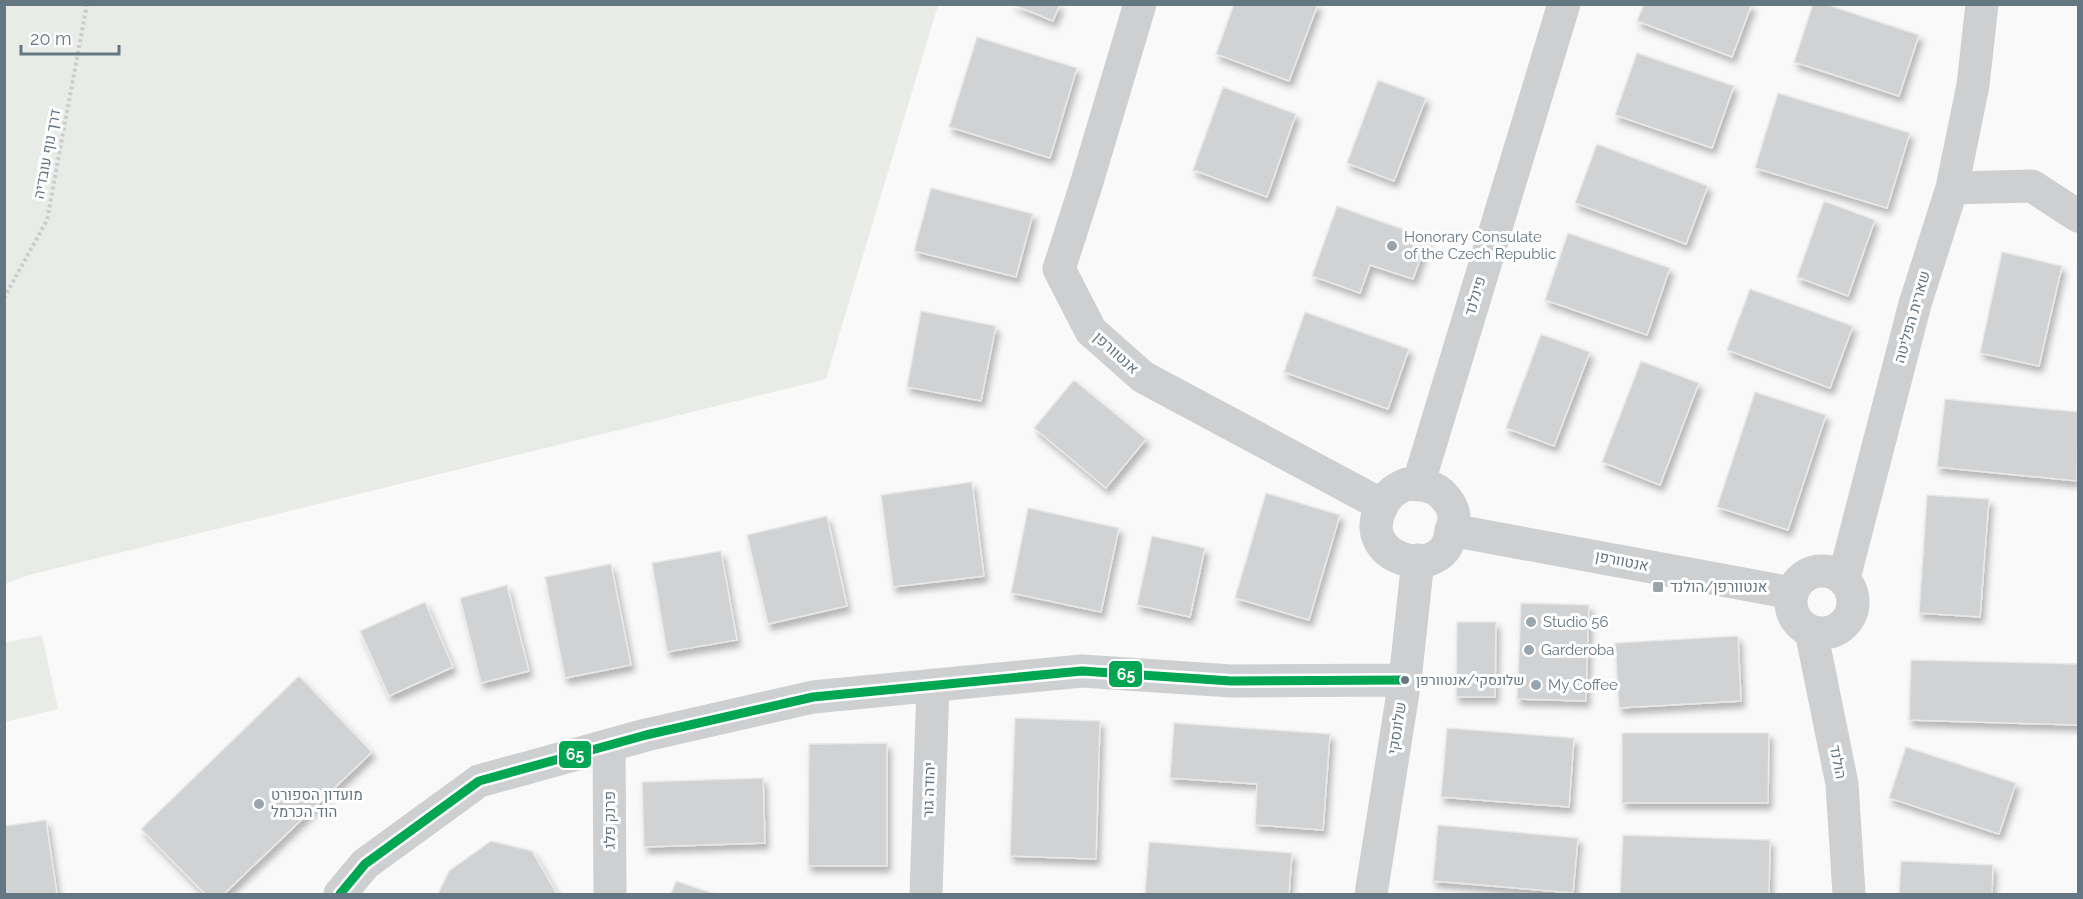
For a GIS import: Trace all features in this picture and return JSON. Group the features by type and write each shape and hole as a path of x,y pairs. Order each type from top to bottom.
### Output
{"street":[{"name":"אנטוורפן","path":"1140,4 1059,269 1091,331 1143,377 1382,505"},
{"name":"פינלנד","path":"1418,485 1564,4"},
{"name":"שארית הפליטה","path":"1844,578 1915,304 1952,188 1973,85 1982,4"},
{"path":"1952,188 2032,186 2079,216"},
{"path":"1407,484 1418,485 1431,487 1442,494 1450,505 1454,518 1449,543 1441,552 1430,559 1406,561 1395,557 1379,539 1376,528 1377,516 1387,495 1396,488 1407,484"},
{"name":"אנטוורפן","path":"1451,530 1792,593"},
{"name":"שלונסקי","path":"1371,894 1405,680 1418,560"},
{"path":"1824,570 1844,578 1853,597 1853,608 1849,618 1842,626 1833,632 1822,633 1811,631 1797,620 1791,603 1792,593 1796,584 1804,576 1813,571 1824,570"},
{"name":"הולנד","path":"1811,631 1842,784 1849,894"},
{"path":"340,894 365,864 479,781 609,745 813,697 1082,670 1232,681 1405,680"},
{"name":"יהודה גור","path":"926,894 933,685"},
{"name":"פרנק פלג","path":"609,745 610,894"}],"path":[{"name":"דרך נוף עובדיה","path":"4,298 47,220 87,4"}],"shaded area":[{"path":"5,4 938,5 826,379 29,575 5,584"},
{"path":"42,635 58,709 5,722 5,643"}],"building":[{"path":"1012,4 1060,4 1053,21"},
{"path":"1234,4 1318,4 1289,81 1216,54"},
{"path":"1644,4 1752,4 1732,57 1637,21"},
{"path":"1813,4 1825,4 1919,35 1899,96 1794,62"},
{"path":"977,37 1077,68 1050,158 949,127"},
{"path":"1637,53 1734,86 1712,148 1615,115"},
{"path":"1378,80 1426,98 1394,181 1347,163"},
{"path":"1223,87 1296,114 1267,197 1193,170"},
{"path":"1778,93 1910,133 1887,208 1755,168"},
{"path":"1597,144 1708,186 1686,244 1575,203"},
{"path":"931,188 1033,214 1016,277 914,251"},
{"path":"1824,201 1875,220 1848,296 1797,277"},
{"path":"1337,206 1428,238 1413,279 1370,265 1360,293 1312,276"},
{"path":"1568,233 1670,268 1647,335 1545,300"},
{"path":"2002,252 2062,266 2039,366 1980,353"},
{"path":"1750,289 1853,326 1830,388 1727,350"},
{"path":"921,311 996,326 981,401 907,387"},
{"path":"1305,312 1409,349 1388,409 1284,372"},
{"path":"1541,334 1590,352 1554,446 1506,428"},
{"path":"1641,361 1699,383 1660,485 1602,462"},
{"path":"1074,380 1146,439 1106,488 1034,428"},
{"path":"1755,392 1826,415 1788,530 1717,507"},
{"path":"1945,399 2078,412 2077,481 1937,467"},
{"path":"972,482 984,576 893,587 881,495"},
{"path":"1266,493 1340,515 1309,620 1235,598"},
{"path":"1927,495 1989,499 1980,617 1919,613"},
{"path":"1028,508 1119,528 1101,612 1011,593"},
{"path":"827,516 847,606 768,624 747,535"},
{"path":"1152,536 1205,548 1190,617 1137,605"},
{"path":"721,551 737,640 667,652 652,563"},
{"path":"611,564 631,665 565,678 545,577"},
{"path":"507,585 529,671 481,683 460,598"},
{"path":"425,602 453,667 389,696 360,631"},
{"path":"1521,603 1589,605 1586,701 1517,699"},
{"path":"1457,622 1496,622 1495,697 1456,697"},
{"path":"1738,636 1741,701 1619,708 1615,643"},
{"path":"1911,660 2078,664 2078,725 1909,720"},
{"path":"299,676 372,752 224,894 205,894 141,829"},
{"path":"1015,718 1100,721 1096,859 1010,856"},
{"path":"1174,723 1330,734 1323,830 1255,825 1257,784 1170,778"},
{"path":"1447,728 1574,738 1569,807 1441,797"},
{"path":"1622,733 1769,733 1768,803 1622,803"},
{"path":"887,743 887,866 808,866 809,744"},
{"path":"1906,747 2016,783 1999,834 1889,798"},
{"path":"763,778 765,843 644,847 642,782"},
{"path":"46,820 57,894 4,894 4,826"},
{"path":"1438,825 1578,838 1573,893 1433,881"},
{"path":"1623,835 1770,840 1769,894 1620,894"},
{"path":"491,841 532,851 557,894 438,894 449,871"},
{"path":"1149,842 1292,853 1289,894 1145,894"},
{"path":"1901,861 1993,865 1992,894 1899,894"},
{"path":"676,881 715,894 671,894"}],"transit line":[{"name":"65","path":"340,894 365,864 479,781 646,735 813,697 1082,671 1231,681 1405,680"}],"place":[{"name":"Honorary Consulate of the Czech Republic","path":"1392,246"},
{"name":"אנטוורפן/הולנד","path":"1658,587"},
{"name":"Studio 56","path":"1531,622"},
{"name":"Garderoba","path":"1529,650"},
{"name":"שלונסקי/אנטוורפן","path":"1405,680"},
{"name":"My Coffee","path":"1536,685"},
{"name":"מועדון הספורט הוד הכרמל","path":"259,804"}]}
